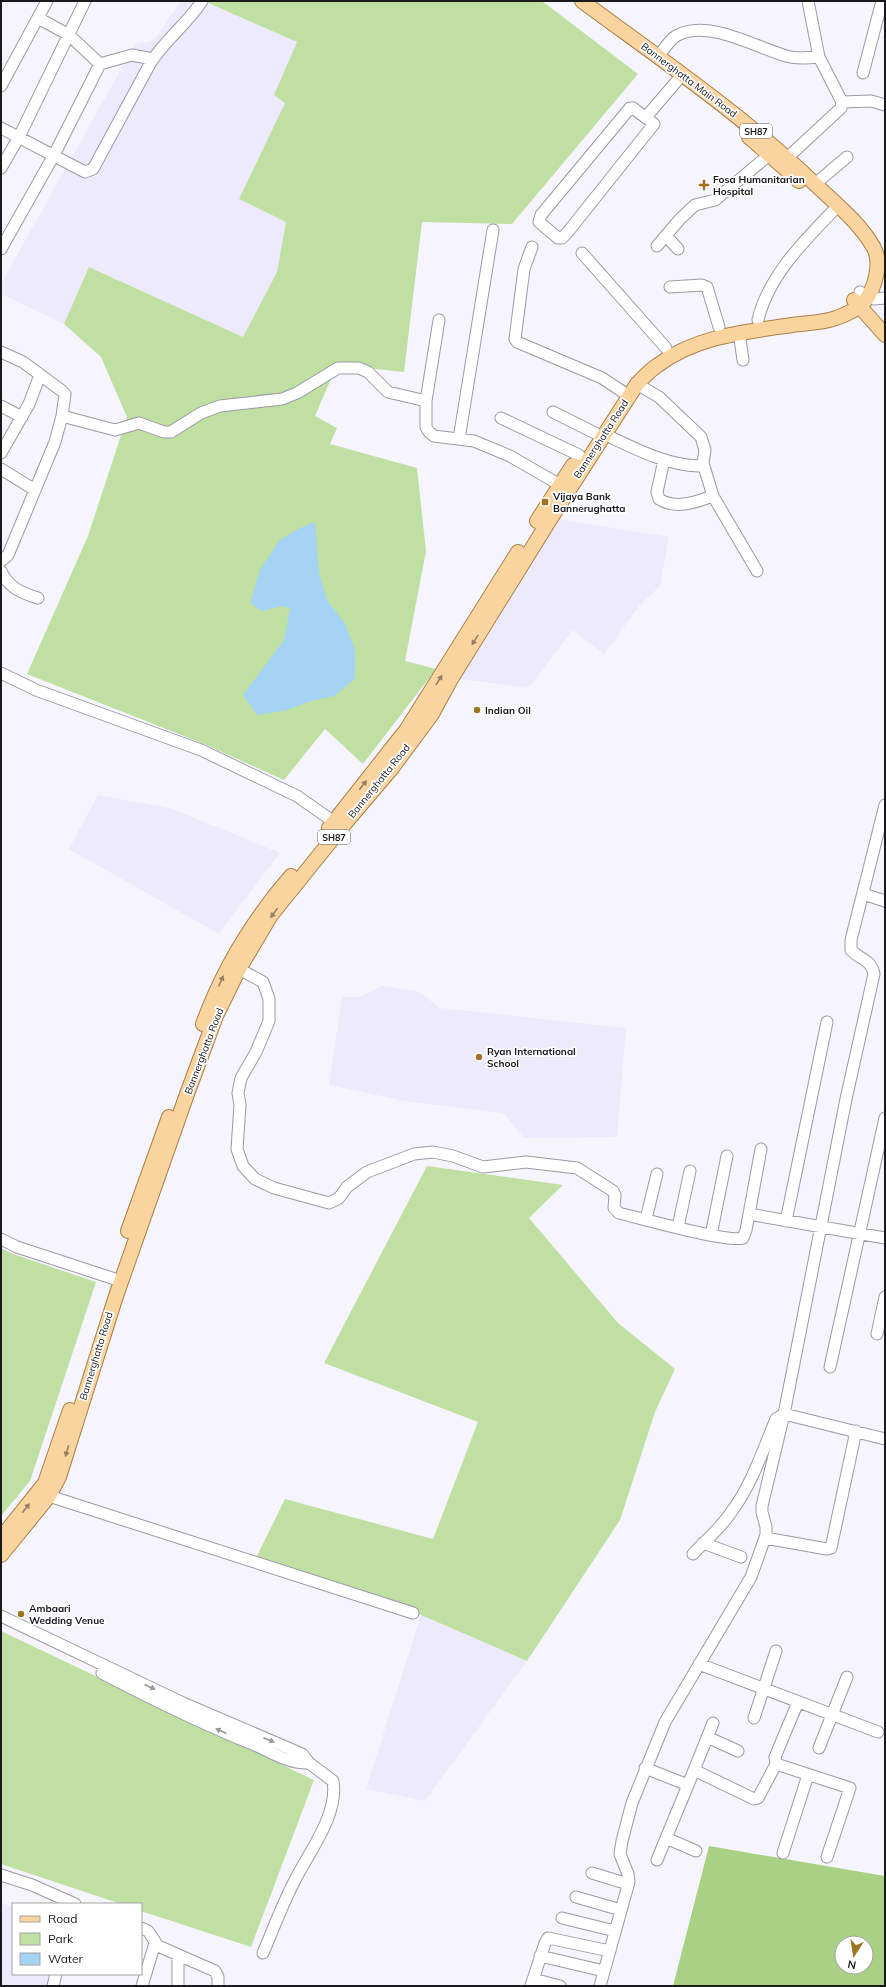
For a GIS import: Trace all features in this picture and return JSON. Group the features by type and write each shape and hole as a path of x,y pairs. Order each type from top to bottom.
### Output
{"main road":[{"name":"Bannerghatta Main Road","path":"570,1 680,77 723,104 778,154 833,210 861,242 867,255 868,272 860,299"},
{"name":"Bannerghatta Main Road","path":"582,1 658,57 680,77"},
{"name":"Bannerghatta Main Road","path":"778,154 816,184 853,220 880,254 877,264 876,277 860,299"},
{"name":"Bannerghatta Road","path":"1,1538 45,1483 206,1015 229,964 267,904 407,729 486,612 645,363 666,348 688,338 719,328 758,320 839,308 860,299"},
{"name":"Bannerghatta Road","path":"626,393 656,365 697,343 739,332 836,318 860,299"},
{"path":"860,299 885,335"},
{"name":"Bannerghatta Road","path":"1,1555 49,1496 59,1477 116,1279 216,1016 239,969 271,915 392,768 432,714 486,612 560,485 580,455 599,434"}],"street":[{"path":"1,86 48,1"},
{"path":"1,168 19,138 85,1"},
{"path":"1,128 85,172 93,169 153,59 165,44 193,15 202,1"},
{"path":"657,246 680,219 695,205 715,200 836,114 841,108 842,102 819,57 808,1"},
{"path":"863,73 882,1"},
{"path":"38,18 69,34 100,64"},
{"path":"658,57 675,37 693,30 709,31 730,36 786,56 804,58 819,57"},
{"path":"1,248 54,155 100,64 132,55 153,59"},
{"path":"646,117 680,77"},
{"path":"842,102 871,101 885,105"},
{"path":"630,108 633,108 646,117 654,123 653,126 562,238 558,238 539,222 540,215 630,108"},
{"path":"816,184 847,157"},
{"path":"758,320 760,308 771,286 804,242 833,210"},
{"path":"459,439 493,230"},
{"path":"666,236 678,248"},
{"path":"532,247 524,269 515,339 517,342 602,378 626,393"},
{"path":"582,253 666,348"},
{"path":"670,287 702,285 707,287 719,328"},
{"path":"860,299 885,298"},
{"path":"439,320 426,401 426,427 429,432 434,436 474,441 510,456 560,485"},
{"path":"739,332 743,360"},
{"path":"1,352 23,362 65,394 62,416 55,442 8,555 1,561"},
{"path":"62,416 115,430 139,423 164,432 171,432 201,413 220,406 282,399 297,393 338,368 359,368 368,372 388,392 426,401"},
{"path":"1,453 5,437 22,417 29,404 40,375"},
{"path":"637,384 660,397 701,437 705,450 703,463 714,496 757,570"},
{"path":"1,406 22,417"},
{"path":"553,412 599,434 664,460 685,466 700,466 703,463"},
{"path":"501,418 580,455"},
{"path":"664,460 657,492 659,499 676,505 692,503 714,496"},
{"path":"1,469 35,490"},
{"path":"1,571 5,580 13,588 38,598"},
{"path":"1,673 36,690 201,750 297,796 334,822"},
{"path":"600,1986 628,1884 628,1874 620,1854 632,1803 665,1722 751,1577 765,1538 766,1527 762,1506 784,1414 846,1099 874,974 870,964 851,950 852,940 885,805"},
{"path":"863,894 885,900"},
{"path":"239,969 263,982 270,1007 266,1028 256,1052 244,1070 238,1087 240,1105 238,1149 243,1166 255,1179 274,1188 329,1203 339,1198 347,1187 367,1172 414,1154 433,1152 453,1156 483,1167 526,1162 577,1168 613,1191 615,1195 613,1205 616,1212 737,1240 742,1238 746,1230 761,1149"},
{"path":"786,1221 827,1022"},
{"path":"830,1367 885,1118"},
{"path":"711,1235 727,1156"},
{"path":"678,1227 690,1172"},
{"path":"646,1220 657,1174"},
{"path":"748,1214 885,1238"},
{"path":"1,1239 17,1247 116,1279"},
{"path":"877,1334 885,1297"},
{"path":"784,1414 885,1438"},
{"path":"693,1554 720,1528 745,1492 776,1420 784,1414"},
{"path":"765,1538 829,1550 831,1548 856,1431"},
{"path":"49,1496 413,1613"},
{"path":"703,1543 741,1557"},
{"path":"1,1616 183,1703 302,1754 309,1763 334,1781 335,1791 327,1820 293,1883 263,1953"},
{"path":"1,1622 162,1704 239,1739 298,1763 309,1763"},
{"path":"754,1718 776,1651"},
{"path":"699,1664 878,1732"},
{"path":"819,1748 831,1714 847,1677"},
{"path":"694,1770 754,1799 758,1798 776,1764 776,1757 798,1702"},
{"path":"657,1860 713,1723"},
{"path":"707,1737 738,1751"},
{"path":"776,1764 850,1788 827,1857"},
{"path":"645,1768 688,1785"},
{"path":"782,1853 808,1775"},
{"path":"666,1838 696,1851"},
{"path":"592,1873 628,1884"},
{"path":"1,1875 32,1885 72,1903"},
{"path":"576,1897 621,1910"},
{"path":"562,1918 615,1931"},
{"path":"142,1929 150,1934 155,1943 165,1950 215,1971 218,1977 218,1986"},
{"path":"560,1986 532,1983 540,1956 548,1938 610,1951"},
{"path":"142,1986 145,1963 155,1943"},
{"path":"178,1955 178,1986"},
{"path":"540,1956 604,1971"},
{"path":"53,1986 56,1975"}],"shaded area":[{"path":"181,1 202,1 297,42 274,95 285,103 239,199 286,222 277,272 243,337 90,267 64,324 1,294 1,284 135,44 154,40"},
{"path":"557,519 669,537 660,586 640,605 604,654 573,630 528,688 460,679"},
{"path":"98,795 170,808 280,853 219,934 69,849"},
{"name":"Ryan International School","path":"382,986 419,992 440,1008 626,1028 617,1137 524,1138 503,1113 405,1101 329,1085 342,997 360,997"},
{"path":"421,1615 527,1661 425,1801 366,1789"},
{"path":"1,1903 12,1907 12,1975 51,1975 48,1986 1,1986"}],"green space":[{"path":"209,1 542,1 638,74 512,224 422,222 404,372 337,365 315,416 337,428 330,444 417,468 426,551 405,661 436,669 363,764 325,729 284,780 204,744 27,674 88,536 127,417 101,357 64,324 89,267 243,337 277,272 286,222 239,199 285,103 274,95 297,42 208,3"},
{"path":"427,1166 563,1185 529,1218 618,1323 675,1369 655,1412 620,1520 527,1661 421,1615 257,1556 285,1499 433,1539 478,1422 324,1363"},
{"path":"1,1248 13,1254 96,1282 30,1481 1,1516"},
{"path":"1,1631 314,1780 251,1947 142,1911 142,1903 118,1903 1,1864"},
{"path":"709,1846 885,1876 885,1986 673,1986"}],"water":[{"path":"315,522 319,573 328,602 344,622 355,649 355,679 334,696 311,701 287,710 257,715 243,695 284,640 290,608 281,606 262,611 250,603 260,570 279,541 298,529"}],"place":[{"name":"Fosa Humanitarian Hospital","path":"704,185"},
{"name":"Vijaya Bank Bannerughatta","path":"545,502"},
{"name":"Indian Oil","path":"477,710"},
{"name":"Ryan International School","path":"479,1057"},
{"name":"Ambaari Wedding Venue","path":"21,1614"}]}
